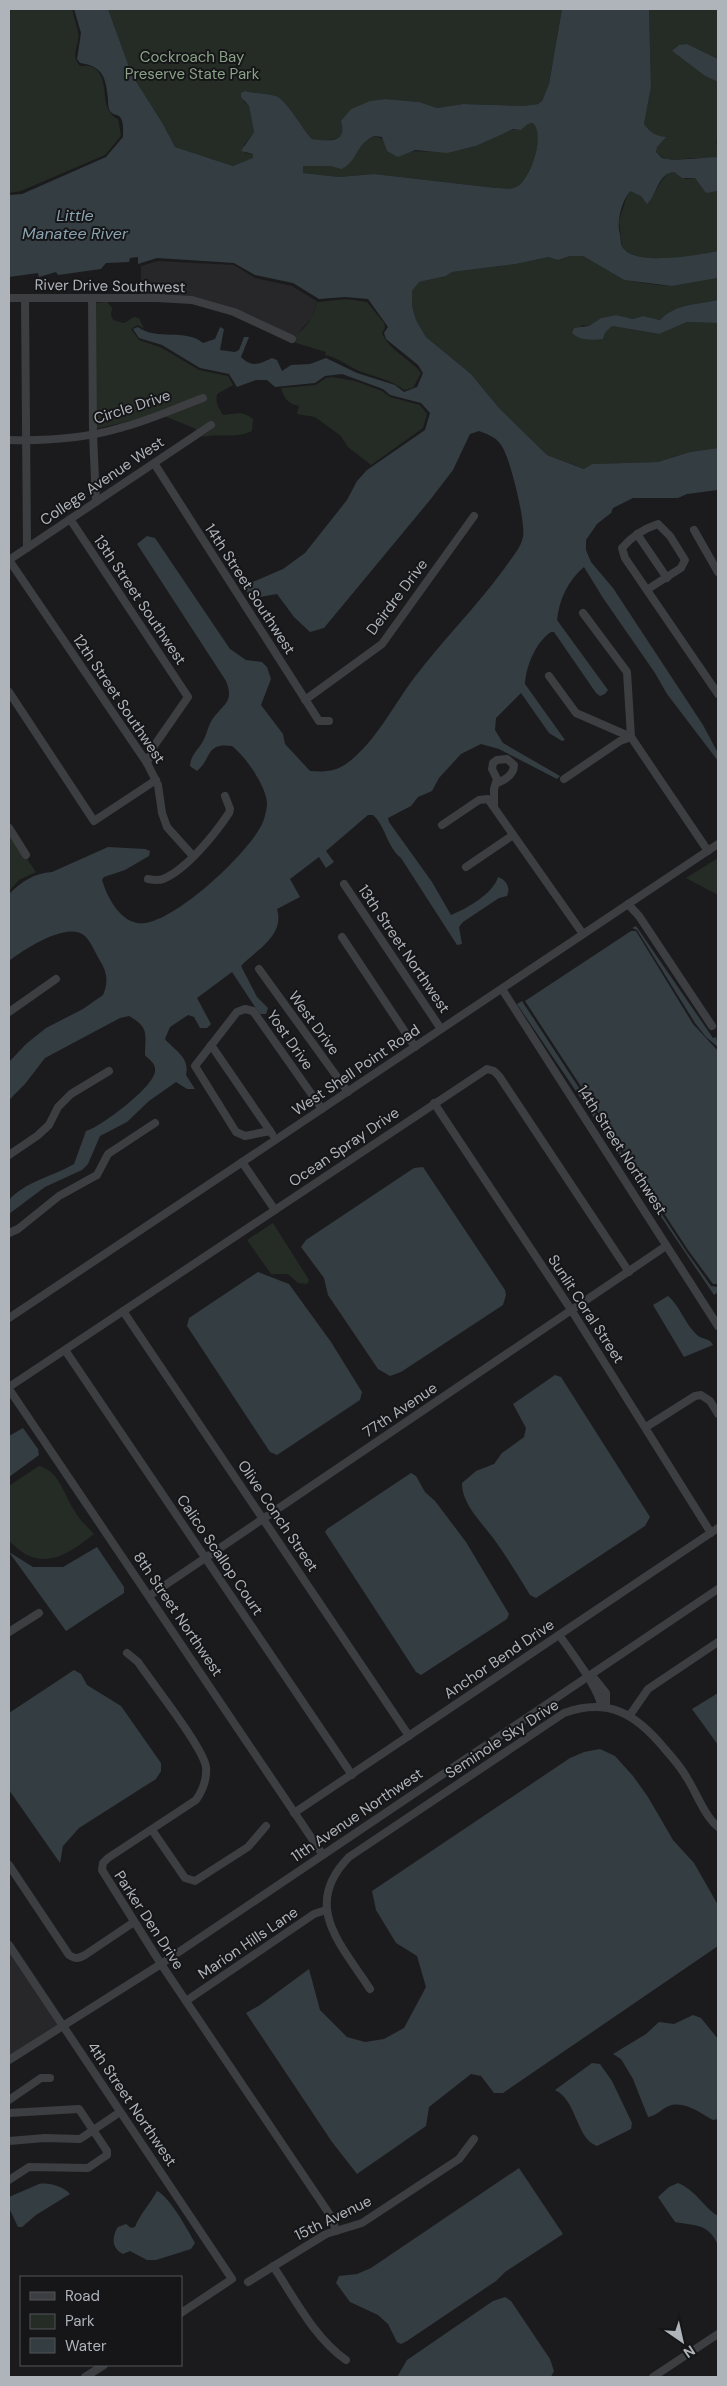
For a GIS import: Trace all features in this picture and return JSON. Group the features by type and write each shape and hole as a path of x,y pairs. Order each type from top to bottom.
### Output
{"street":[{"name":"River Drive Southwest","path":"9,298 158,298 196,301 234,312 292,339"},
{"path":"25,298 27,548"},
{"path":"92,298 93,434 96,502"},
{"name":"Circle Drive","path":"9,440 58,440 121,428 203,398"},
{"name":"College Avenue West","path":"9,560 211,425"},
{"name":"14th Street Southwest","path":"154,464 305,700 319,720 329,721"},
{"name":"Deirdre Drive","path":"305,700 382,644 474,516"},
{"name":"13th Street Southwest","path":"70,519 188,697 154,746 146,763"},
{"path":"648,589 681,568 685,560 670,536 658,524 637,534 622,548 625,558 718,694"},
{"path":"694,530 718,572"},
{"path":"637,534 666,578"},
{"name":"12th Street Southwest","path":"9,560 146,763 160,791 162,813 167,827 193,856"},
{"path":"584,613 627,672 631,737 708,851"},
{"path":"550,676 576,713 631,737"},
{"path":"9,692 94,821 156,780"},
{"path":"564,780 620,741 631,737"},
{"path":"494,806 494,789 497,783 506,779 513,772 514,765 507,759 497,760 492,763 497,783"},
{"path":"148,879 158,881 169,876 193,856 229,813 230,809 225,796"},
{"path":"442,825 480,800 488,799 583,934"},
{"path":"9,828 26,855"},
{"path":"466,867 513,835"},
{"name":"West Shell Point Road","path":"9,1318 718,844"},
{"name":"13th Street Northwest","path":"344,884 441,1029"},
{"path":"628,904 639,916 712,1026"},
{"path":"342,937 415,1047"},
{"name":"West Drive","path":"259,969 348,1092"},
{"path":"9,1012 56,979"},
{"name":"14th Street Northwest","path":"502,989 718,1326"},
{"name":"Yost Drive","path":"211,1045 237,1012 244,1009 253,1011 322,1109"},
{"path":"270,1131 245,1136 236,1132 195,1066 211,1045 276,1139"},
{"name":"Ocean Spray Drive","path":"9,1388 487,1069 494,1071 629,1272"},
{"path":"9,1155 37,1136 49,1125 58,1107 71,1094 109,1071"},
{"name":"Sunlit Coral Street","path":"434,1103 572,1311 646,1427 710,1533"},
{"path":"9,1233 18,1229 59,1196 97,1175 108,1154 155,1123"},
{"path":"242,1162 275,1210"},
{"name":"77th Avenue","path":"149,1596 666,1246"},
{"name":"Olive Conch Street","path":"123,1311 409,1736"},
{"name":"Calico Scallop Court","path":"65,1350 352,1775"},
{"name":"8th Street Northwest","path":"9,1388 323,1855"},
{"path":"646,1427 695,1396 701,1395 710,1401 718,1414"},
{"name":"Anchor Bend Drive","path":"294,1813 718,1528"},
{"name":"11th Avenue Northwest","path":"9,2060 161,1964 718,1589"},
{"path":"9,1632 39,1613"},
{"path":"559,1635 588,1676 604,1707"},
{"path":"630,1715 648,1689 718,1642"},
{"name":"Parker Den Drive","path":"127,1653 138,1662 202,1754 206,1765 204,1784 196,1800 103,1863 102,1870 105,1878 161,1964 332,2218 336,2231"},
{"path":"588,1676 594,1678 606,1693 604,1707"},
{"path":"591,1706 596,1700 596,1691"},
{"name":"Seminole Sky Drive","path":"370,1989 334,1934 326,1910 331,1880 349,1857 564,1713 591,1706 604,1707 630,1715 644,1726 671,1756 686,1776 707,1814 718,1827"},
{"path":"152,1830 185,1878 195,1881 248,1847 266,1826"},
{"path":"9,1865 69,1955 73,1958 85,1955 134,1922"},
{"name":"Marion Hills Lane","path":"186,2001 306,1920 326,1910"},
{"name":"4th Street Northwest","path":"9,1945 232,2279 182,2312"},
{"path":"9,2100 41,2078 50,2078"},
{"path":"9,2113 79,2109 107,2151 107,2155 88,2168 29,2167 9,2180"},
{"path":"9,2141 45,2138 80,2139 120,2112"},
{"name":"15th Avenue","path":"248,2282 313,2241 362,2223 383,2210 458,2158 474,2139"},
{"path":"273,2266 322,2339 334,2352 346,2360"},
{"path":"653,2377 718,2334"},
{"path":"85,2377 102,2366"}],"shaded area":[{"path":"158,261 234,265 255,278 292,286 318,302 311,318 295,337 235,309 210,301 192,297 141,295 141,266"},
{"path":"9,1950 58,2025 9,2057"}],"green space":[{"path":"10,9 72,9 78,32 75,57 80,66 90,66 102,78 108,108 111,114 118,119 121,136 105,155 21,191 9,193"},
{"name":"Cockroach Bay Preserve State Park","path":"108,9 562,9 549,84 542,101 538,104 523,106 463,104 437,108 419,102 385,99 371,101 351,109 342,136 324,140 312,139 281,99 268,94 245,91 244,102 249,106 254,132 244,145 245,153 253,154 253,159 233,166 175,147 132,75"},
{"path":"649,9 718,9 718,59 687,44 672,51 705,76 718,82 718,141 716,143 718,145 718,157 716,159 670,160 656,152 657,136 644,124 651,87"},
{"path":"534,123 538,137 535,157 526,176 516,187 496,188 374,174 339,177 303,173 302,166 330,166 356,151 358,147 374,136 383,139 387,151 452,151 479,145 503,133 521,130 528,124"},
{"path":"669,172 674,172 686,179 695,178 706,192 718,191 718,251 667,259 653,259 629,253 622,246 619,221 628,193 630,190 641,196 647,203"},
{"path":"570,256 583,256 624,280 672,286 718,278 718,300 673,310 660,320 643,316 633,319 616,315 601,318 589,326 581,325 585,339 603,339 605,333 612,326 658,334 687,322 718,323 718,448 690,452 658,462 593,464 585,469 547,455 499,408 471,374 426,337 416,320 412,306 412,291 418,282 446,276 452,272 516,264 550,257 558,260"},
{"path":"346,299 367,302 384,323 385,327 382,333 389,345 421,373 413,388 404,390 382,378 357,370 325,355 326,352 293,342 296,335 310,320 318,302"},
{"path":"107,302 112,308 111,315 113,320 124,323 134,317 139,318 144,329 138,325 131,329 139,340 162,348 199,370 228,376 233,385 217,394 218,405 223,415 235,413 249,416 253,419 252,431 239,435 201,437 215,427 212,422 197,431 164,416 207,400 204,394 139,419 95,429 95,303"},
{"path":"332,377 355,381 382,391 390,397 420,405 427,414 423,428 371,465 348,447 341,436 315,417 297,414 299,406 287,400 281,388 316,385 326,378"},
{"path":"9,833 36,872 19,880 9,891"},
{"path":"718,858 718,895 686,878"},
{"path":"273,1223 309,1280 307,1284 298,1283 288,1274 271,1274 247,1240"},
{"path":"39,1466 52,1473 76,1514 94,1534 63,1555 46,1559 27,1555 9,1541 9,1486"}],"water":[{"name":"Little Manatee River","path":"74,9 108,9 132,75 175,147 233,166 253,158 253,154 241,151 254,132 249,106 241,97 241,93 245,91 268,94 281,99 312,139 324,140 339,137 342,134 341,121 351,109 370,101 385,99 419,102 437,108 463,104 523,106 538,104 542,101 549,84 562,9 649,9 651,87 644,124 654,134 666,137 657,147 656,152 662,158 673,160 718,157 718,191 706,193 695,178 682,178 674,172 664,176 647,204 641,196 630,191 622,206 619,218 621,244 631,254 655,258 684,257 718,251 718,278 672,286 624,280 583,256 570,256 558,260 549,257 516,264 452,272 446,276 419,282 412,291 412,306 416,320 426,337 471,374 499,408 547,455 584,469 592,464 658,462 690,452 718,448 718,490 687,494 678,498 633,498 613,508 611,513 597,524 586,540 586,550 591,562 613,588 703,725 718,753 718,761 667,694 584,567 573,578 565,591 557,620 608,690 600,696 596,693 554,632 551,632 536,648 527,670 525,684 565,740 562,741 549,733 521,693 496,718 495,730 503,743 560,776 557,779 499,749 481,744 461,754 439,778 432,791 418,797 411,806 388,818 432,882 451,915 471,905 485,895 498,877 507,884 507,896 499,898 463,922 459,927 462,944 457,945 396,853 381,825 373,815 368,815 326,851 334,862 326,868 319,857 290,879 300,897 277,909 277,927 273,935 268,942 241,966 257,997 268,1008 266,1014 260,1014 232,972 197,998 211,1024 207,1028 200,1028 194,1017 188,1015 170,1027 165,1039 184,1059 187,1069 186,1075 195,1089 187,1089 176,1082 149,1101 127,1122 100,1136 88,1164 82,1170 45,1187 9,1214 9,1200 23,1188 74,1164 86,1131 103,1122 137,1096 153,1078 155,1068 145,1055 145,1032 143,1028 136,1020 129,1016 120,1018 45,1058 25,1084 9,1100 10,1061 26,1044 46,1028 83,1009 103,995 106,977 104,968 91,944 85,936 77,932 57,934 46,938 9,961 9,894 23,882 34,876 52,872 108,847 145,849 150,851 149,856 125,870 104,877 102,880 110,900 124,917 137,923 151,922 168,914 208,886 243,851 263,822 266,810 266,796 259,780 249,764 232,746 223,745 213,749 197,771 190,766 192,758 202,742 209,725 229,697 228,688 226,681 137,544 147,536 155,538 230,649 246,660 262,662 267,667 271,679 261,705 283,734 285,744 310,771 328,771 342,767 366,746 414,678 504,569 518,550 523,537 520,505 505,452 497,440 479,431 470,434 453,470 324,628 310,632 294,617 277,594 254,598 241,587 283,569 305,553 347,500 357,481 367,470 425,430 430,413 421,403 390,395 383,389 342,374 325,376 315,383 275,387 267,380 256,380 237,387 229,374 200,368 162,345 139,338 133,329 138,327 153,333 188,336 203,343 215,339 220,327 224,329 220,350 235,352 239,350 244,337 249,337 241,357 249,363 256,364 272,358 277,360 282,371 291,365 310,364 326,358 357,373 395,385 404,392 417,387 423,373 418,365 386,339 384,333 388,327 368,299 345,297 319,299 293,283 255,275 234,263 157,258 138,264 138,257 130,258 129,262 106,263 101,269 58,275 56,272 39,277 38,273 9,277 9,195 22,194 106,157 123,137 121,119 113,114 109,108 106,85 102,74 94,67 80,63 77,59 81,33","holes":["533,123 537,129 537,147 531,167 521,183 511,188 496,188 374,174 339,177 303,173 303,166 330,166 342,169 352,161 359,148 374,136 382,137 387,151 398,157 415,150 447,153 476,146 513,129 521,130 528,124"]},
{"path":"687,44 718,59 718,82 705,76 672,51 679,45"},
{"path":"718,300 718,323 687,322 659,334 612,326 605,333 603,339 590,340 582,339 572,333 574,328 589,326 601,318 616,315 633,319 643,316 660,320 673,310"},
{"path":"636,926 713,1038 716,1037 718,1047 706,1037 695,1023 637,930 632,928"},
{"path":"631,931 636,931 693,1024 718,1051 718,1284 713,1284 688,1250 525,1001"},
{"path":"522,1001 686,1251 711,1286 718,1287 718,1292 714,1295 517,1004"},
{"path":"423,1167 505,1290 506,1295 503,1305 401,1372 390,1376 378,1369 328,1295 324,1278 301,1247 306,1240 414,1168"},
{"path":"258,1272 289,1284 331,1342 362,1392 360,1400 277,1455 270,1452 187,1326 189,1318"},
{"path":"668,1296 693,1331 699,1337 710,1341 713,1345 684,1357 653,1305"},
{"path":"555,1375 561,1377 650,1517 645,1526 536,1598 530,1595 500,1548 469,1507 465,1499 462,1483 476,1471 494,1464 502,1453 524,1437 526,1428 513,1404"},
{"path":"23,1428 38,1449 39,1455 9,1477 9,1436"},
{"path":"411,1473 416,1476 425,1492 435,1501 466,1542 509,1614 507,1619 421,1675 416,1672 325,1532"},
{"path":"97,1547 124,1587 124,1593 66,1631 9,1552 33,1567 63,1567"},
{"path":"74,1670 81,1674 87,1685 121,1706 161,1763 161,1771 156,1779 79,1828 63,1846 60,1863 9,1790 9,1713"},
{"path":"718,1693 718,1745 692,1709"},
{"path":"600,1749 615,1756 633,1776 648,1797 673,1840 694,1863 718,1905 718,1946 503,2093 494,2093 481,2076 471,2074 429,2107 426,2126 357,2174 332,2142 246,2013 309,1969 320,2010 347,2037 365,2042 384,2039 404,2028 426,1987 417,1956 396,1943 376,1910 372,1891 570,1758 584,1752"},
{"path":"693,2015 701,2018 718,2039 718,2119 713,2120 692,2108 680,2105 669,2106 648,2117 633,2079 621,2059 613,2054 646,2034 659,2022 674,2024"},
{"path":"592,2063 600,2064 612,2081 632,2123 631,2129 597,2146 585,2136 568,2102 555,2090"},
{"path":"519,2168 563,2234 407,2341 401,2344 397,2342 388,2324 378,2315 350,2302 336,2283 339,2276 357,2274 371,2268"},
{"path":"678,2183 695,2194 718,2216 718,2245 706,2229 675,2222 658,2197 669,2187"},
{"path":"39,2184 56,2186 70,2194 36,2215 22,2227 18,2227 9,2208 9,2197"},
{"path":"157,2191 167,2199 195,2243 191,2249 156,2260 147,2260 130,2251 123,2254 116,2249 114,2238 116,2230 118,2227 126,2224 131,2228 135,2227"},
{"path":"505,2297 511,2301 550,2359 554,2371 551,2377 397,2377 407,2360 493,2301"}]}
